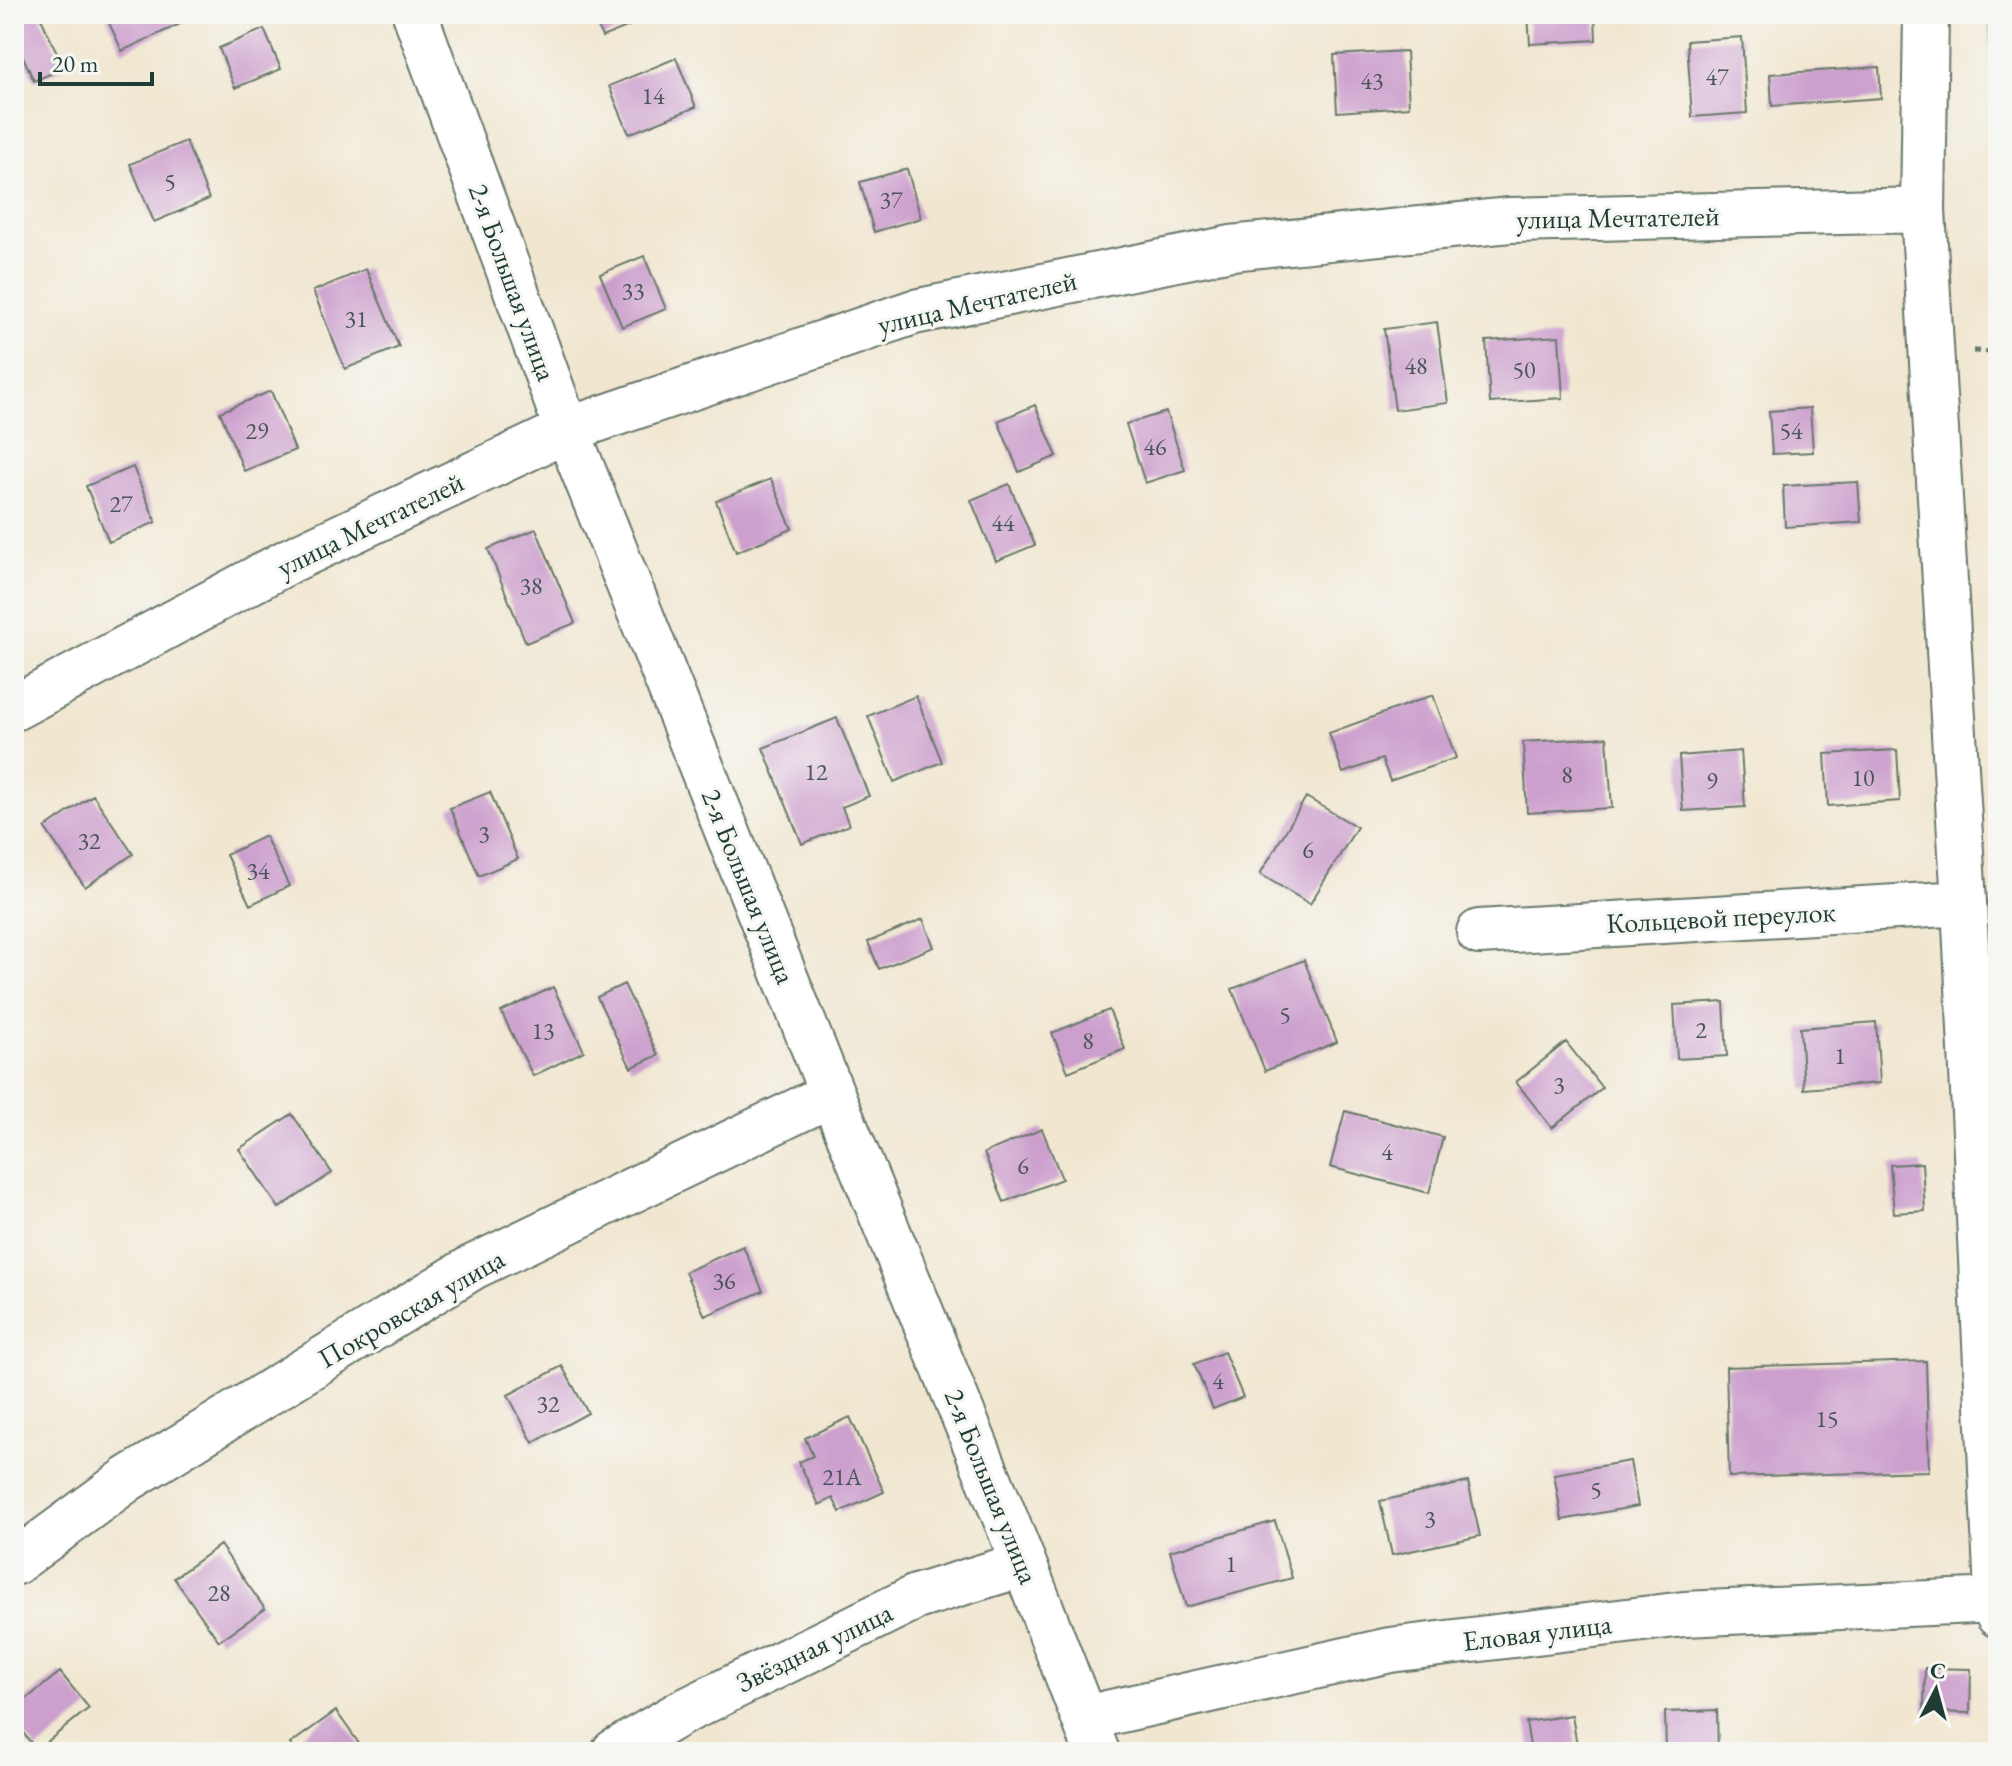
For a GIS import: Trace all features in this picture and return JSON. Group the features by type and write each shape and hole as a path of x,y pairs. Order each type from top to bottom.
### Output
{"street":[{"name":"2-я Большая улица","path":"415,14 567,430 1091,1735"},
{"path":"1926,14 1923,210 1964,903 1997,1608"},
{"name":"улица Мечтателей","path":"14,708 291,560 567,430 914,312 1231,248 1510,220 1923,210"},
{"name":"Кольцевой переулок","path":"1479,932 1964,903"},
{"name":"Покровская улица","path":"14,1563 128,1479 473,1267 832,1094"},
{"name":"Звёздная улица","path":"614,1752 679,1714 916,1597 1024,1564"},
{"name":"Еловая улица","path":"1091,1735 1390,1650 1684,1614 1997,1608"}],"green space":[{"path":"1990,14 1998,14 1998,199"}],"building":[{"path":"14,14 39,14 64,68 34,81 20,50 14,53"},
{"path":"105,14 178,14 182,23 122,51"},
{"path":"593,14 659,14 602,37"},
{"path":"1528,14 1595,14 1596,40 1530,44"},
{"path":"264,29 281,69 235,88 219,48"},
{"path":"1742,37 1747,113 1692,117 1687,41"},
{"path":"1406,51 1409,107 1337,112 1334,55"},
{"path":"676,58 696,107 629,134 609,86"},
{"path":"1879,67 1881,98 1772,106 1770,74"},
{"path":"186,141 209,199 154,222 130,164"},
{"path":"907,169 921,218 874,232 860,182"},
{"path":"644,256 666,309 622,327 600,274"},
{"path":"366,269 399,347 345,369 313,291"},
{"path":"1437,322 1448,403 1395,410 1384,329"},
{"path":"1559,336 1563,398 1490,403 1486,341"},
{"path":"271,391 295,450 244,471 220,412"},
{"path":"1035,405 1057,456 1019,472 998,421"},
{"path":"1810,408 1813,452 1772,454 1769,411"},
{"path":"1166,412 1185,470 1145,483 1126,424"},
{"path":"133,467 156,522 109,542 86,486"},
{"path":"771,479 792,529 736,552 716,501"},
{"path":"1858,482 1861,522 1785,527 1783,486"},
{"path":"1009,484 1035,545 996,561 971,500"},
{"path":"536,529 575,623 526,643 488,549"},
{"path":"1433,695 1456,758 1390,781 1382,759 1343,773 1329,733"},
{"path":"916,696 942,762 894,782 868,716"},
{"path":"837,718 869,796 842,807 849,825 802,844 763,748"},
{"path":"1607,737 1612,808 1527,813 1523,742"},
{"path":"1897,750 1900,801 1828,806 1825,754"},
{"path":"1741,751 1745,807 1683,811 1679,756"},
{"path":"490,792 518,859 479,876 450,808"},
{"path":"93,795 133,854 85,887 45,828"},
{"path":"1306,797 1357,827 1310,904 1260,874"},
{"path":"265,836 289,886 250,905 226,855"},
{"path":"923,919 934,947 879,969 868,942"},
{"path":"1304,960 1337,1042 1265,1071 1232,989"},
{"path":"624,984 658,1055 631,1068 597,997"},
{"path":"553,987 584,1051 533,1076 501,1012"},
{"path":"1724,1002 1727,1056 1677,1059 1674,1005"},
{"path":"1109,1010 1125,1049 1068,1072 1052,1033"},
{"path":"1876,1022 1880,1083 1804,1089 1800,1028"},
{"path":"1566,1042 1602,1088 1552,1128 1516,1082"},
{"path":"1345,1111 1443,1137 1429,1193 1330,1167"},
{"path":"292,1114 332,1173 279,1208 239,1149"},
{"path":"1042,1129 1062,1179 1004,1202 984,1153"},
{"path":"1922,1163 1925,1211 1894,1213 1890,1165"},
{"path":"743,1246 763,1291 705,1316 685,1272"},
{"path":"1224,1352 1243,1397 1213,1409 1194,1364"},
{"path":"1926,1361 1929,1471 1729,1477 1726,1367"},
{"path":"562,1366 588,1413 533,1443 508,1395"},
{"path":"850,1417 884,1492 840,1512 833,1498 819,1505 799,1462 813,1456 805,1438"},
{"path":"1630,1461 1638,1506 1562,1520 1554,1474"},
{"path":"1468,1482 1480,1536 1392,1555 1380,1501"},
{"path":"1275,1521 1292,1578 1186,1607 1170,1551"},
{"path":"220,1545 265,1609 219,1641 174,1578"},
{"path":"1925,1668 1971,1669 1970,1713 1924,1712"},
{"path":"60,1672 89,1708 37,1750 14,1722 14,1709"},
{"path":"1717,1710 1718,1752 1666,1752 1665,1712"},
{"path":"336,1711 365,1752 296,1752 290,1744"},
{"path":"1572,1715 1578,1752 1531,1752 1526,1722"}]}
